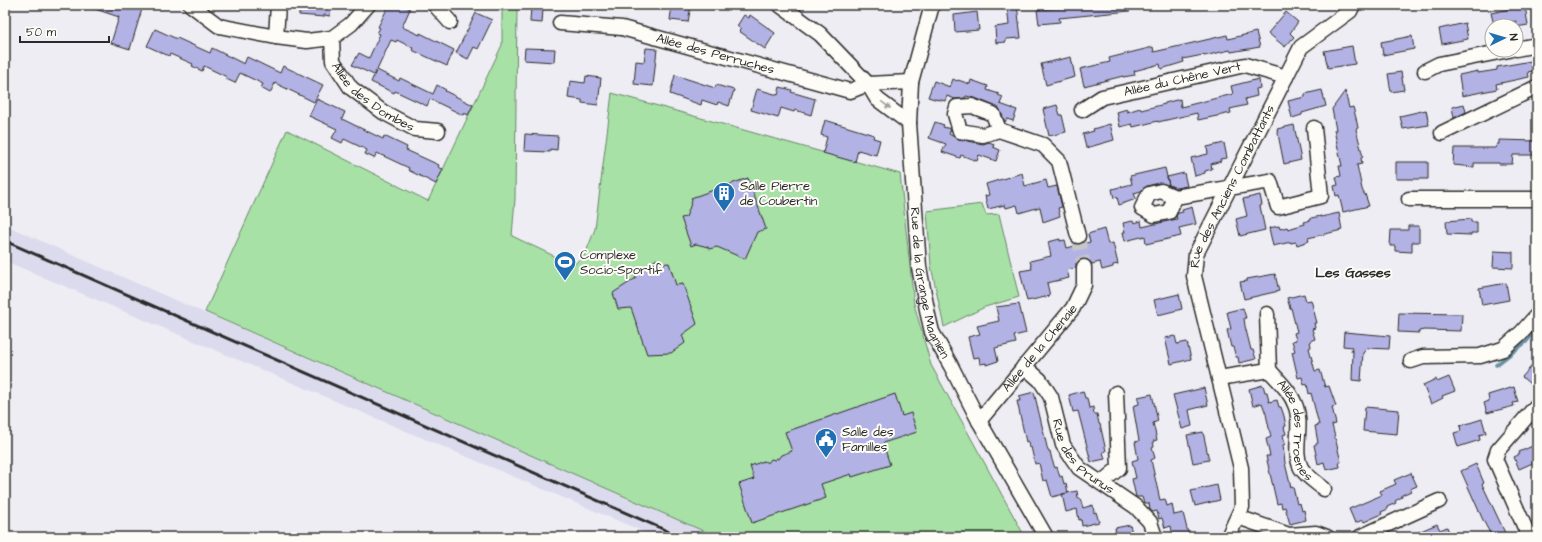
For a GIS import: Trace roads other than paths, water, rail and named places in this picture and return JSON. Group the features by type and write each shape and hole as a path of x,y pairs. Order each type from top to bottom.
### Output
{"street":[{"name":"Allée des Dombes","path":"191,5 219,26 276,37 307,41 332,38 351,24 368,5"},
{"path":"276,37 278,5"},
{"path":"435,5 450,22"},
{"path":"780,5 820,34 868,84 877,99 909,123"},
{"name":"Rue de la Grange Magnien","path":"932,5 911,82 909,123 919,267 928,315 932,332 979,421 1046,537"},
{"name":"Rue des Anciens Combattants","path":"1228,537 1242,507 1241,468 1194,276 1196,254 1301,47 1350,11 1352,5"},
{"name":"Allée des Perruches","path":"560,23 622,28 850,91 868,84 911,82"},
{"name":"Allée des Dombes","path":"332,38 333,61 352,88 383,112 415,129 438,131"},
{"path":"1524,47 1537,45"},
{"path":"1425,71 1439,64 1484,55"},
{"name":"Allée du Chêne Vert","path":"1082,110 1102,97 1245,65 1286,77"},
{"path":"1442,133 1537,87"},
{"path":"1175,197 1270,180 1278,207 1321,196 1314,128"},
{"path":"999,130 1043,145 1059,162 1078,236"},
{"path":"1409,199 1537,199"},
{"name":"Allée de la Chenaie","path":"979,421 1073,308 1084,285 1084,266"},
{"name":"Allée des Troenes","path":"1267,314 1268,370 1290,394 1296,407 1298,420 1298,456 1302,469 1324,489"},
{"path":"1411,361 1423,357 1480,356 1503,349 1522,332 1537,315"},
{"name":"Rue des Prunus","path":"1024,366 1040,380 1051,397 1063,445 1078,468 1136,507 1150,522 1155,537"},
{"name":"Allée des Troenes","path":"1219,378 1268,370"},
{"path":"1101,483 1119,468 1116,393"},
{"path":"1529,537 1495,460 1498,450 1537,405"},
{"path":"1360,537 1439,501"},
{"path":"1238,517 1289,536 1316,533 1327,537"}],"waterway":[{"path":"1496,365 1526,342 1537,329"}],"tunnel":[{"path":"1078,236 1084,267"}],"railway":[{"path":"5,241 681,537"}],"place":[{"name":"Salle Pierre de Coubertin","path":"724,212"},
{"name":"Complexe Socio-Sportif","path":"565,282"},
{"name":"Salle des Familles","path":"826,458"}],"district":[{"name":"Les Gasses","path":"1353,273"}]}
